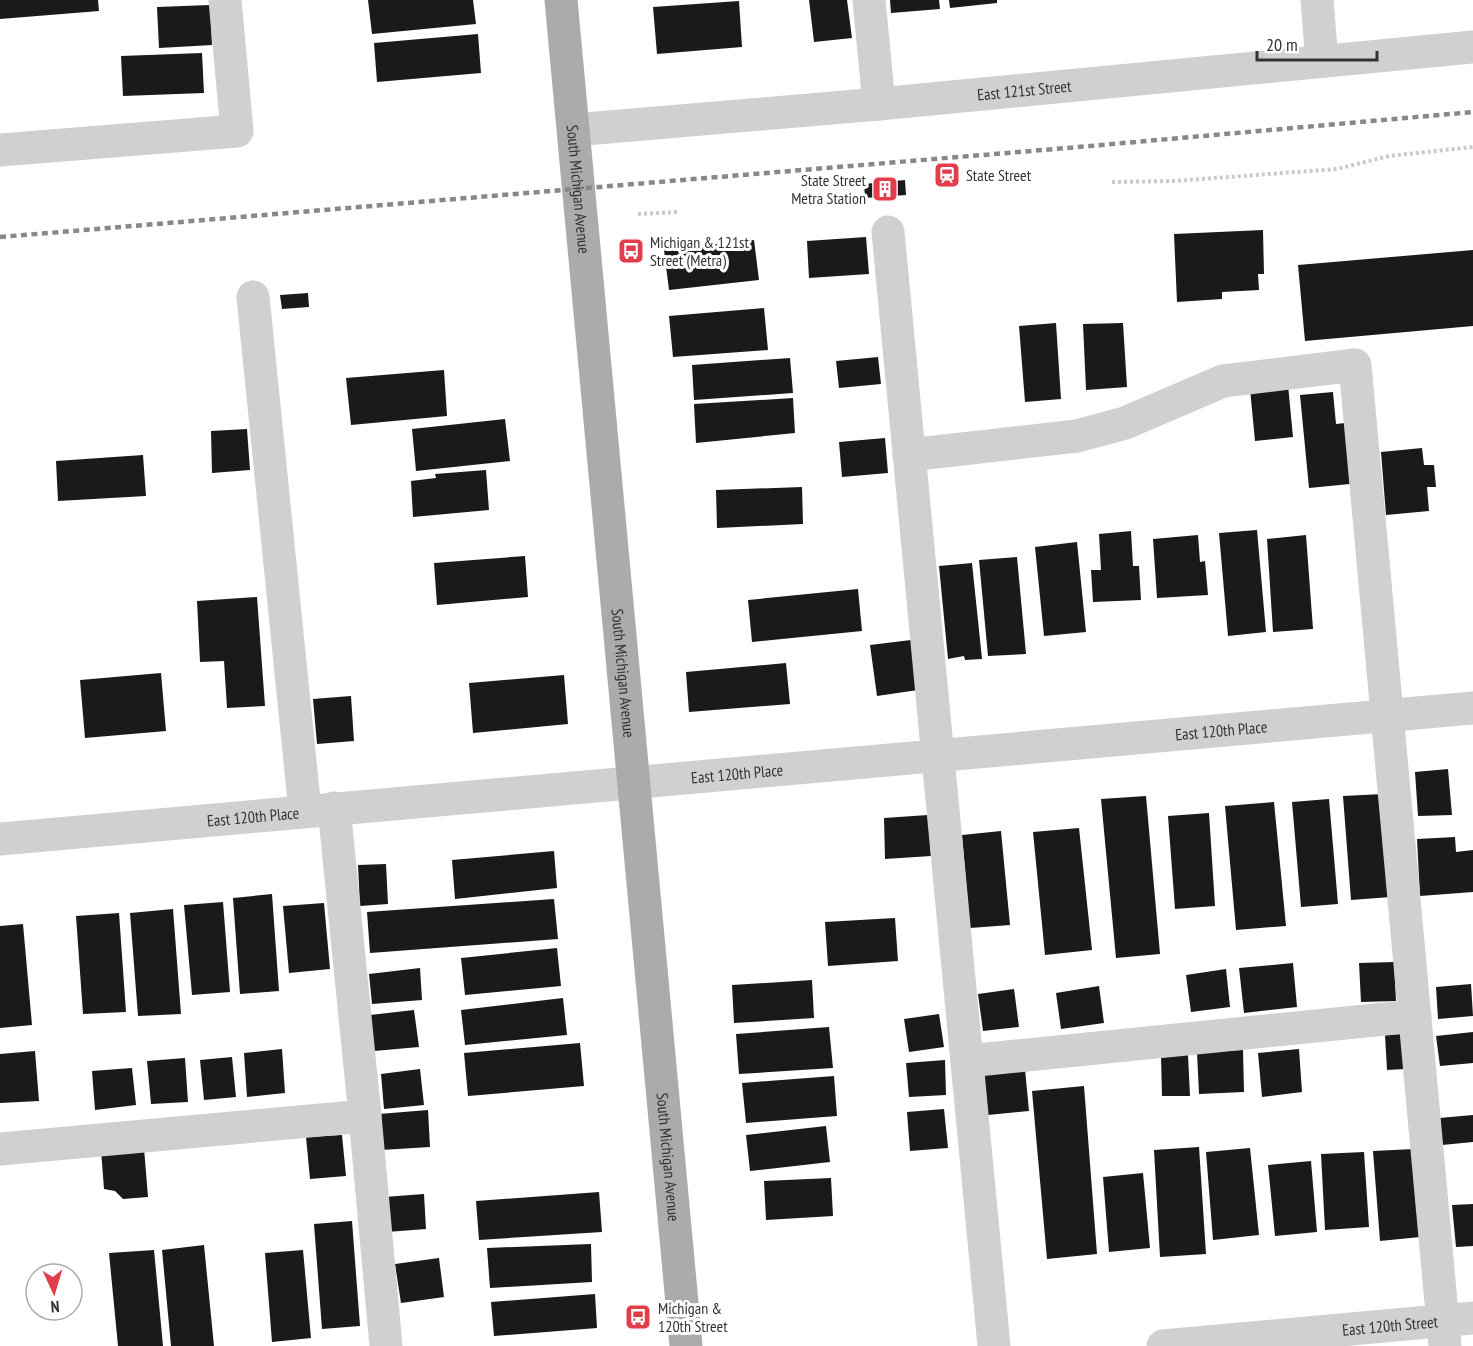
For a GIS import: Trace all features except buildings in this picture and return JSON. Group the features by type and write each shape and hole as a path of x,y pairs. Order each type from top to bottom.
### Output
{"main road":[{"name":"South Michigan Avenue","path":"561,0 686,1346"}],"street":[{"path":"0,150 237,131 225,0"},
{"path":"869,0 879,104"},
{"path":"1317,0 1322,61"},
{"name":"East 121st Street","path":"574,130 879,104 1473,47"},
{"path":"888,232 994,1346"},
{"path":"253,297 320,810 365,1116 386,1346"},
{"path":"909,455 1077,436 1125,423 1223,381 1355,365 1415,1016 1453,1328"},
{"name":"East 120th Place","path":"0,839 1473,708"},
{"path":"967,1061 1415,1016"},
{"path":"0,1149 365,1116"},
{"name":"East 120th Street","path":"1163,1346 1453,1328"}],"path":[{"path":"1112,182 1174,182 1337,169 1389,156 1473,147"},
{"path":"638,214 679,212"}],"railway":[{"path":"0,237 1473,112"}],"place":[{"name":"State Street","path":"947,175"},
{"name":"State Street Metra Station","path":"885,189"},
{"name":"Michigan & 121st Street (Metra)","path":"631,251"},
{"name":"Michigan & 120th Street","path":"638,1317"}]}
